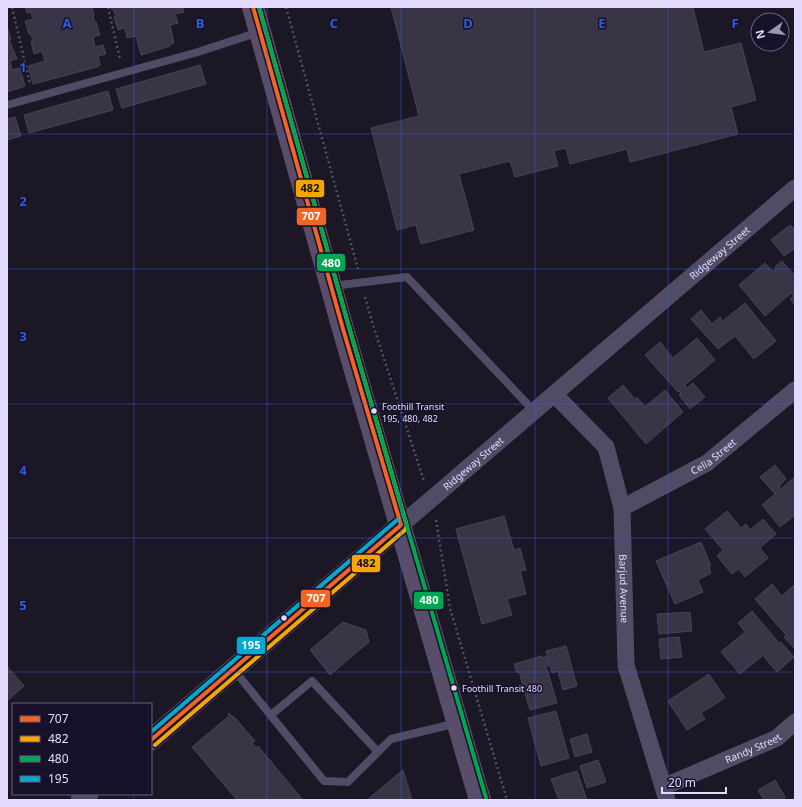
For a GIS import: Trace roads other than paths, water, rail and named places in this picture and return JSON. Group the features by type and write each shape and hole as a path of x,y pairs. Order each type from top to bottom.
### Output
{"main road":[{"path":"253,7 331,287 480,800"}],"street":[{"name":"Ridgeway Street","path":"152,739 795,188"},
{"name":"Celia Street","path":"622,508 707,464 795,390"},
{"name":"Barjud Avenue","path":"554,394 606,447 622,508 626,665 665,793"},
{"name":"Randy Street","path":"665,793 777,738 795,722"}],"lane":[{"path":"7,105 198,52 260,32"},
{"path":"331,287 407,278 534,411"},
{"path":"233,669 324,781 348,782 391,739 458,722"},
{"path":"271,715 312,681 378,752"}],"place":[{"name":"Foothill Transit 195, 480, 482","path":"374,411"},
{"name":"Foothill Transit 480","path":"454,688"}]}
